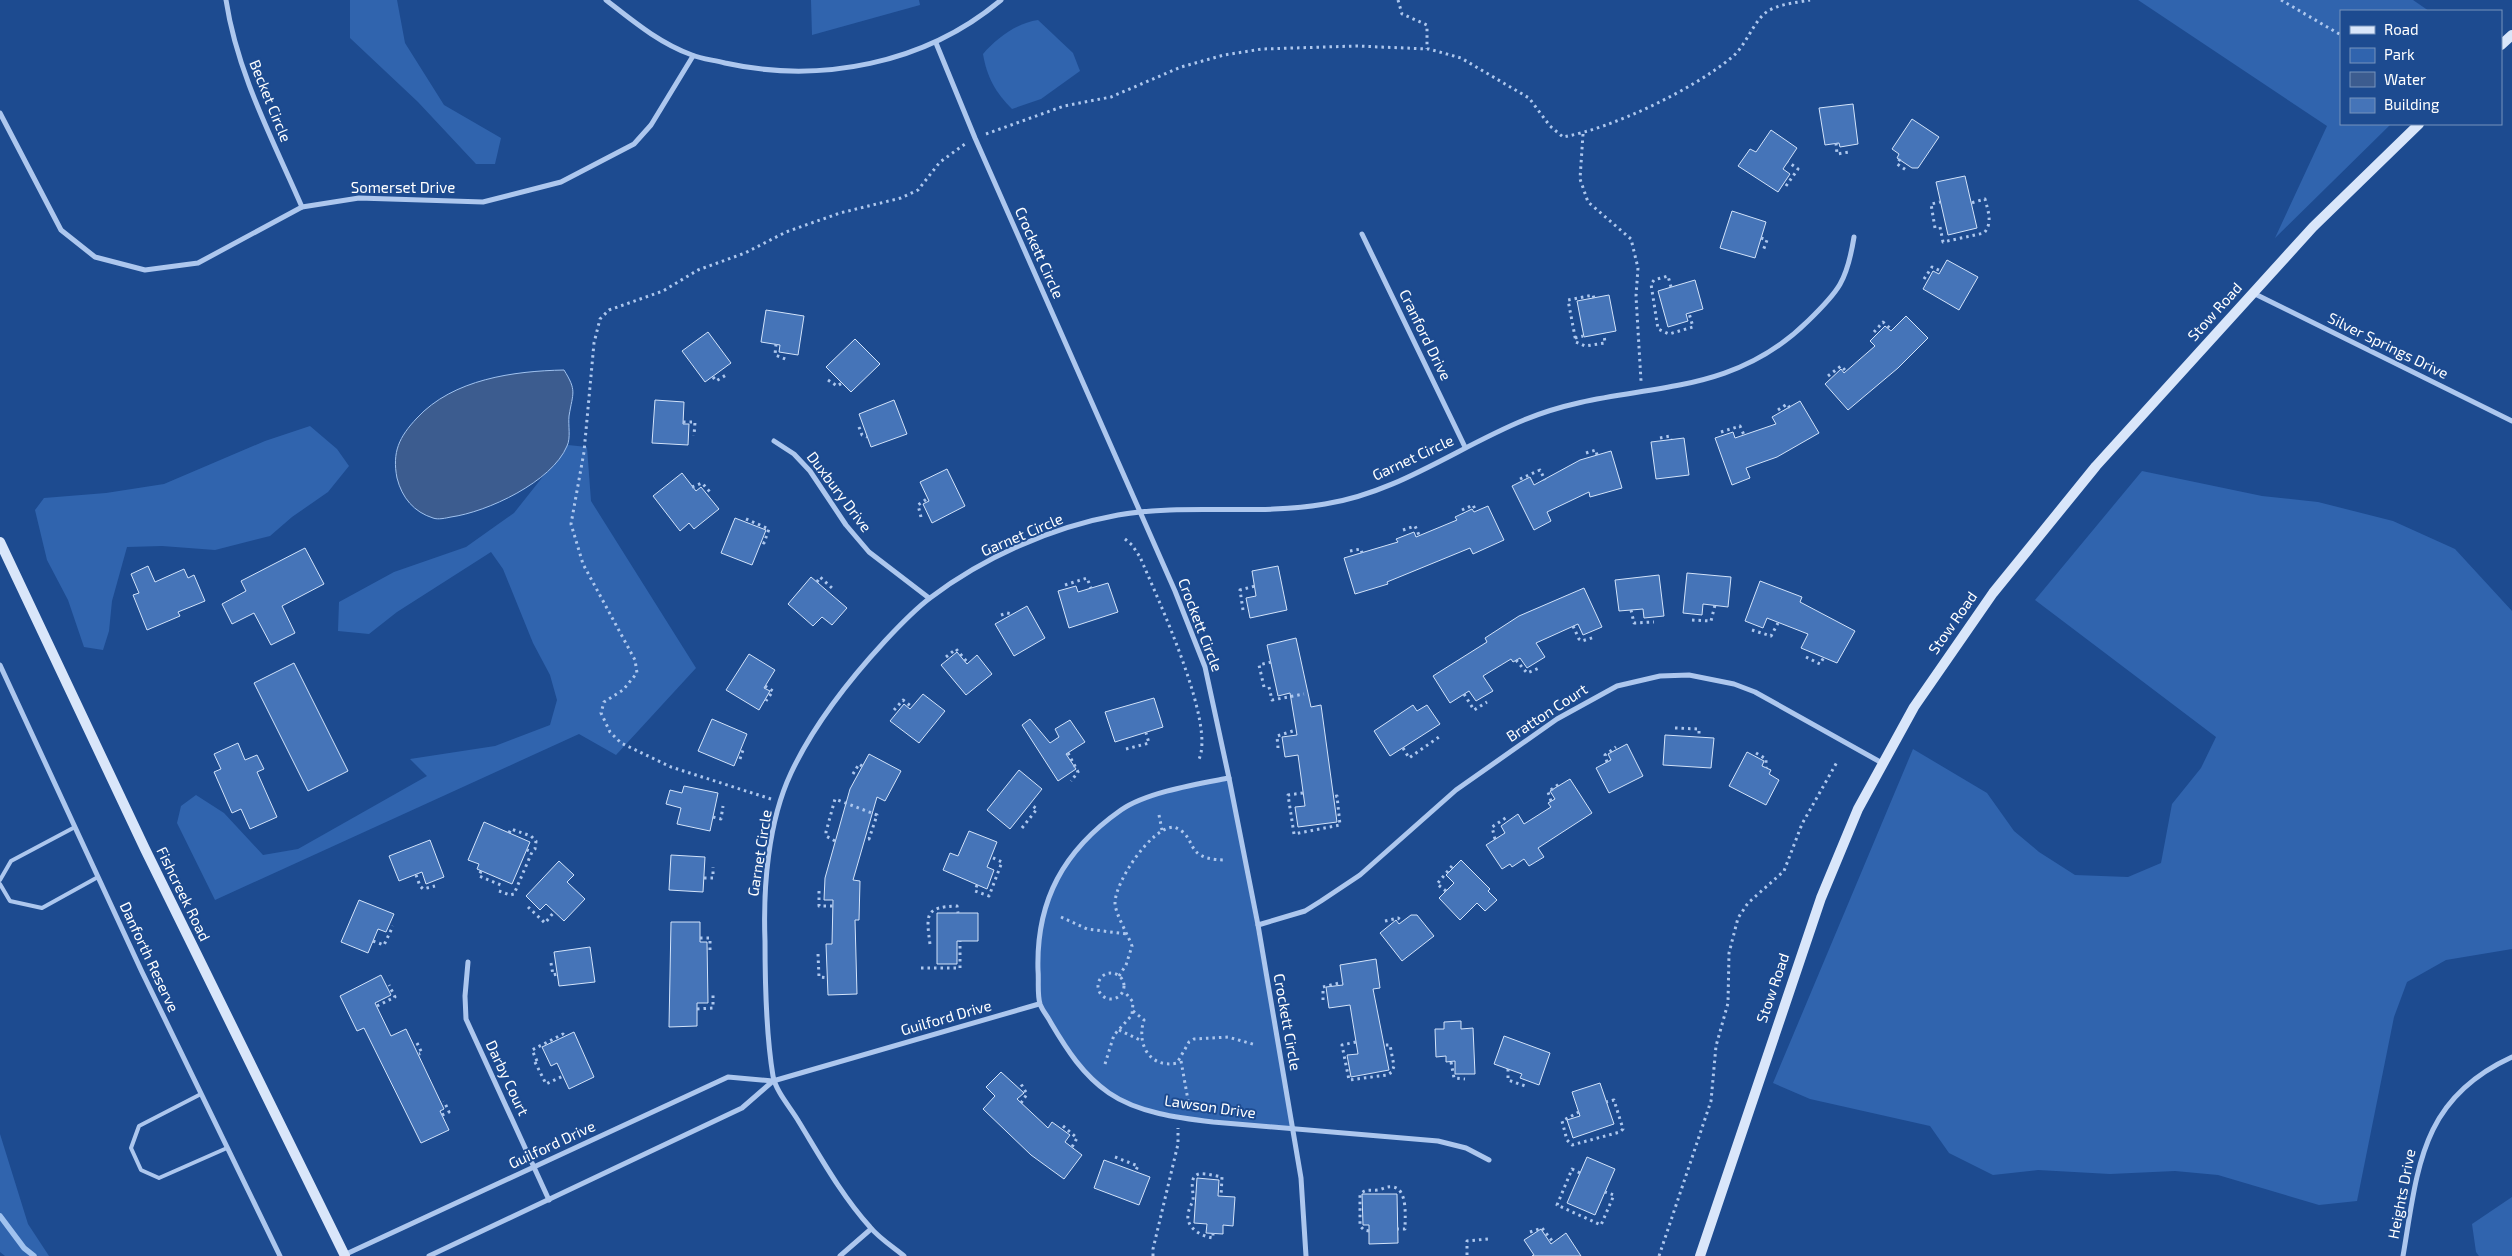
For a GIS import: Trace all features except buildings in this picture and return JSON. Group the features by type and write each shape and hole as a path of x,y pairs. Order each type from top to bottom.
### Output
{"street":[{"name":"Becket Circle","path":"226,0 228,18 246,80 302,207"},
{"path":"606,0 647,33 692,56 750,68 802,72 858,67 936,43 1001,0"},
{"path":"2502,44 2512,35"},
{"name":"Crockett Circle","path":"936,43 975,138 1140,513 1205,667 1258,925 1301,1178 1306,1256"},
{"name":"Somerset Drive","path":"0,113 61,230 95,257 145,270 198,263 302,207 359,198 483,202 561,182 634,144 652,125 692,56"},
{"name":"Stow Road","path":"1700,1256 1821,898 1858,809 1882,763 1941,666 1998,586 2096,466 2313,227 2418,125"},
{"name":"Cranford Drive","path":"1362,234 1465,447"},
{"name":"Garnet Circle","path":"904,1256 871,1229 838,1186 774,1081 766,989 764,914 770,850 781,799 790,774 817,727 853,676 929,598 985,562 1049,534 1119,515 1191,510 1249,511 1327,504 1385,487 1526,418 1583,401 1691,384 1720,376 1758,360 1790,339 1835,295 1845,276 1854,237"},
{"name":"Silver Springs Drive","path":"2253,293 2512,420"},
{"name":"Duxbury Drive","path":"774,441 794,454 810,471 846,525 869,552 929,598"},
{"name":"Fishcreek Road","path":"0,542 144,849 343,1255"},
{"name":"Danforth Reserve","path":"0,665 74,827 280,1256"},
{"name":"Bratton Court","path":"1258,925 1304,911 1321,901 1360,875 1456,790 1508,753 1591,699 1632,681 1689,675 1734,684 1755,692 1882,763"},
{"name":"Lawson Drive","path":"1229,778 1182,787 1122,808 1091,834 1065,863 1047,903 1037,944 1039,1004 1069,1054 1109,1093 1145,1109 1179,1118 1438,1140 1466,1148 1489,1160"},
{"name":"Darby Court","path":"468,962 464,996 466,1018 549,1200"},
{"name":"Guilford Drive","path":"343,1255 728,1077 774,1081 1039,1004"},
{"name":"Heights Drive","path":"2403,1256 2418,1167 2423,1150 2437,1120 2455,1096 2480,1074 2512,1057"},
{"name":"Guilford Drive","path":"429,1256 742,1108 774,1081"},
{"path":"840,1256 871,1229"}],"lane":[{"path":"0,880 11,861 74,827"},
{"path":"0,884 10,901 42,908 98,877"},
{"path":"201,1094 138,1126 132,1148 142,1170 159,1178 227,1148"}],"path":[{"path":"1398,0 1402,14 1427,25 1427,49"},
{"path":"2281,0 2340,34"},
{"path":"1583,134 1580,179 1588,202 1631,239 1638,268 1637,331 1642,392"},
{"path":"1836,143 1837,154 1849,152"},
{"path":"1900,159 1897,164 1906,170"},
{"path":"1786,186 1798,169 1788,162"},
{"path":"1940,227 1943,242 1984,233 1989,228 1990,221 1985,200 1971,203"},
{"path":"1935,228 1931,204 1940,202"},
{"path":"1760,238 1767,240 1764,251"},
{"path":"1924,279 1932,267 1941,271"},
{"path":"1671,287 1668,276 1654,280 1651,284 1658,329 1670,334 1693,327 1689,313"},
{"path":"1594,298 1594,295 1568,300 1575,338 1580,345 1594,345 1605,343 1604,334"},
{"path":"1874,332 1883,322 1892,330"},
{"path":"1575,338 1584,336"},
{"path":"776,344 775,356 788,360"},
{"path":"1828,376 1841,366 1846,371"},
{"path":"713,377 716,382 726,375"},
{"path":"828,380 837,386 842,383"},
{"path":"1778,410 1787,404 1790,408"},
{"path":"683,422 695,422 694,436"},
{"path":"1721,432 1740,426 1744,435"},
{"path":"859,427 862,435 867,436"},
{"path":"1660,438 1670,436 1671,439"},
{"path":"1586,453 1596,450 1597,455"},
{"path":"1520,479 1540,470 1545,480"},
{"path":"692,487 702,483 710,492"},
{"path":"921,517 918,505 928,498"},
{"path":"1462,510 1473,505 1476,511"},
{"path":"746,519 769,529 764,543 762,542"},
{"path":"1403,530 1415,526 1419,535"},
{"path":"1125,539 1132,545 1140,557 1179,651 1201,727 1204,745 1198,761"},
{"path":"1350,551 1361,549 1362,553"},
{"path":"816,582 820,577 833,589"},
{"path":"1065,585 1087,578 1091,588"},
{"path":"1243,610 1240,590 1254,586"},
{"path":"1692,620 1711,621 1714,605"},
{"path":"1631,610 1634,623 1654,622"},
{"path":"1001,615 1012,614"},
{"path":"1752,630 1771,636 1778,622"},
{"path":"1573,626 1579,639 1582,641 1595,636"},
{"path":"946,657 956,649 968,663"},
{"path":"1806,657 1820,664 1824,657"},
{"path":"1516,660 1528,673 1539,668"},
{"path":"1264,687 1259,665 1271,662"},
{"path":"765,686 773,691 766,702"},
{"path":"1269,687 1272,700 1304,694"},
{"path":"1464,694 1474,710 1487,702"},
{"path":"894,710 903,700 912,707"},
{"path":"1675,728 1699,729 1698,737"},
{"path":"1278,748 1277,736 1296,730"},
{"path":"1126,749 1149,743 1146,733"},
{"path":"1403,748 1409,758 1440,738"},
{"path":"1607,762 1606,752 1616,747"},
{"path":"740,759 743,750 741,749"},
{"path":"1068,753 1078,768 1078,772 1071,781"},
{"path":"1756,753 1766,759 1766,768"},
{"path":"1659,1256 1711,1101 1716,1046 1728,1003 1730,953 1738,918 1748,903 1784,871 1802,824 1837,762"},
{"path":"853,774 859,764 862,766"},
{"path":"1551,801 1548,792 1559,784"},
{"path":"1303,793 1288,795 1294,834 1340,825 1337,796 1333,797"},
{"path":"835,840 826,836 826,832 835,799 877,815 869,839 865,838"},
{"path":"1022,828 1037,809 1030,804"},
{"path":"713,817 721,819 723,806"},
{"path":"1159,815 1162,830"},
{"path":"1495,839 1492,827 1507,817"},
{"path":"1120,976 1132,951 1132,946 1116,909 1116,895 1141,848 1168,827 1180,829 1195,852 1210,860 1224,860"},
{"path":"499,891 510,895 514,894 535,849 536,841 531,836 512,829 510,833"},
{"path":"527,850 532,852"},
{"path":"977,885 975,891 989,896 1002,862 991,857"},
{"path":"1446,891 1437,884 1452,866"},
{"path":"704,878 712,878 713,867"},
{"path":"481,871 479,876 501,885"},
{"path":"416,875 420,886 424,889 436,886"},
{"path":"819,891 819,906 833,906"},
{"path":"930,944 928,922 929,914 933,909 939,906 958,906 958,913"},
{"path":"528,907 545,923 554,912"},
{"path":"1061,917 1087,928 1127,934"},
{"path":"1385,921 1398,918 1402,921"},
{"path":"373,940 384,945 393,926"},
{"path":"700,938 710,938 710,953"},
{"path":"921,968 960,968 960,941"},
{"path":"818,954 819,977 828,978"},
{"path":"551,963 553,974 557,974"},
{"path":"1120,976 1107,974 1100,979 1098,988 1102,996 1110,999 1118,998 1124,991"},
{"path":"1105,1064 1114,1035 1129,1021 1133,1011 1133,1002 1124,991 1124,983 1120,976"},
{"path":"1323,1000 1323,987 1343,982"},
{"path":"377,1006 395,997 389,985"},
{"path":"697,1009 713,1008 712,993"},
{"path":"1133,1011 1144,1020 1141,1031 1143,1041 1152,1060 1158,1063 1172,1064 1181,1060"},
{"path":"1118,1030 1143,1041"},
{"path":"563,1076 546,1084 532,1050 563,1034 564,1036"},
{"path":"1188,1100 1181,1060 1189,1042 1194,1039 1228,1037 1256,1045"},
{"path":"1356,1042 1342,1045 1349,1080 1387,1075 1392,1072 1394,1066 1390,1044 1385,1045"},
{"path":"418,1043 422,1053 419,1054"},
{"path":"1452,1062 1454,1078 1465,1079"},
{"path":"1508,1069 1508,1080 1528,1087"},
{"path":"1021,1084 1027,1094 1021,1103"},
{"path":"1579,1112 1562,1121 1566,1140 1572,1145 1620,1132 1623,1129 1614,1100 1606,1102"},
{"path":"442,1115 448,1112 444,1101"},
{"path":"1154,1256 1153,1249 1178,1144 1179,1118"},
{"path":"1063,1126 1077,1138 1072,1147"},
{"path":"1114,1157 1138,1166 1135,1172"},
{"path":"1580,1173 1572,1169 1557,1205 1601,1225 1614,1195 1605,1192"},
{"path":"1213,1233 1213,1238 1205,1237 1197,1233 1189,1222 1188,1214 1193,1194 1192,1182 1199,1174 1222,1177 1221,1196"},
{"path":"1369,1231 1364,1230 1360,1226 1360,1195 1368,1189 1393,1187 1398,1189 1403,1195 1405,1229 1398,1229"},
{"path":"1530,1232 1542,1228 1553,1242"},
{"path":"1467,1255 1467,1240 1488,1239"}],"green space":[{"path":"350,0 397,0 405,43 444,105 501,138 495,164 476,164 418,102 350,38"},
{"path":"811,0 919,0 920,5 812,35"},
{"path":"2138,0 2413,0 2428,10 2340,10 2340,125 2390,125 2275,238 2327,126"},
{"path":"1038,20 1073,53 1080,71 1041,99 1012,109 993,84 983,54 1008,32 1023,24"},
{"path":"310,426 337,449 349,466 328,492 292,517 270,536 215,550 162,546 127,547 112,601 109,631 103,650 84,647 68,600 47,560 35,510 44,498 106,493 164,484 265,441"},
{"path":"568,445 587,447 591,501 696,668 616,755 579,734 215,900 177,823 181,806 196,795 224,813 263,855 298,849 427,776 410,759 495,746 550,725 557,700 550,675 533,643 503,569 491,552 397,612 369,634 338,631 339,602 394,572 466,547 514,513"},
{"path":"2142,471 2262,496 2318,502 2393,521 2455,549 2512,611 2512,949 2446,960 2407,982 2394,1017 2357,1201 2319,1205 2218,1175 2175,1171 2110,1174 2038,1170 1993,1175 1949,1153 1930,1126 1810,1099 1773,1083 1913,749 1987,793 2014,831 2039,852 2075,875 2128,877 2161,863 2172,804 2201,768 2216,737 2035,600"},
{"path":"1229,778 1292,1128 1213,1122 1145,1109 1109,1093 1086,1073 1039,1004 1037,944 1047,903 1065,863 1122,808 1182,787"},
{"path":"0,1134 28,1224 49,1256 5,1256 0,1252"},
{"path":"2512,1197 2512,1256 2479,1256 2476,1252 2472,1224"}],"water":[{"path":"564,370 571,383 573,392 569,416 569,439 559,459 548,472 500,502 466,514 435,519 420,512 410,503 402,492 397,478 396,453 401,438 417,418 432,405 448,394 485,380 525,372"}],"waterway":[{"path":"0,1216 24,1248 34,1256"}]}
